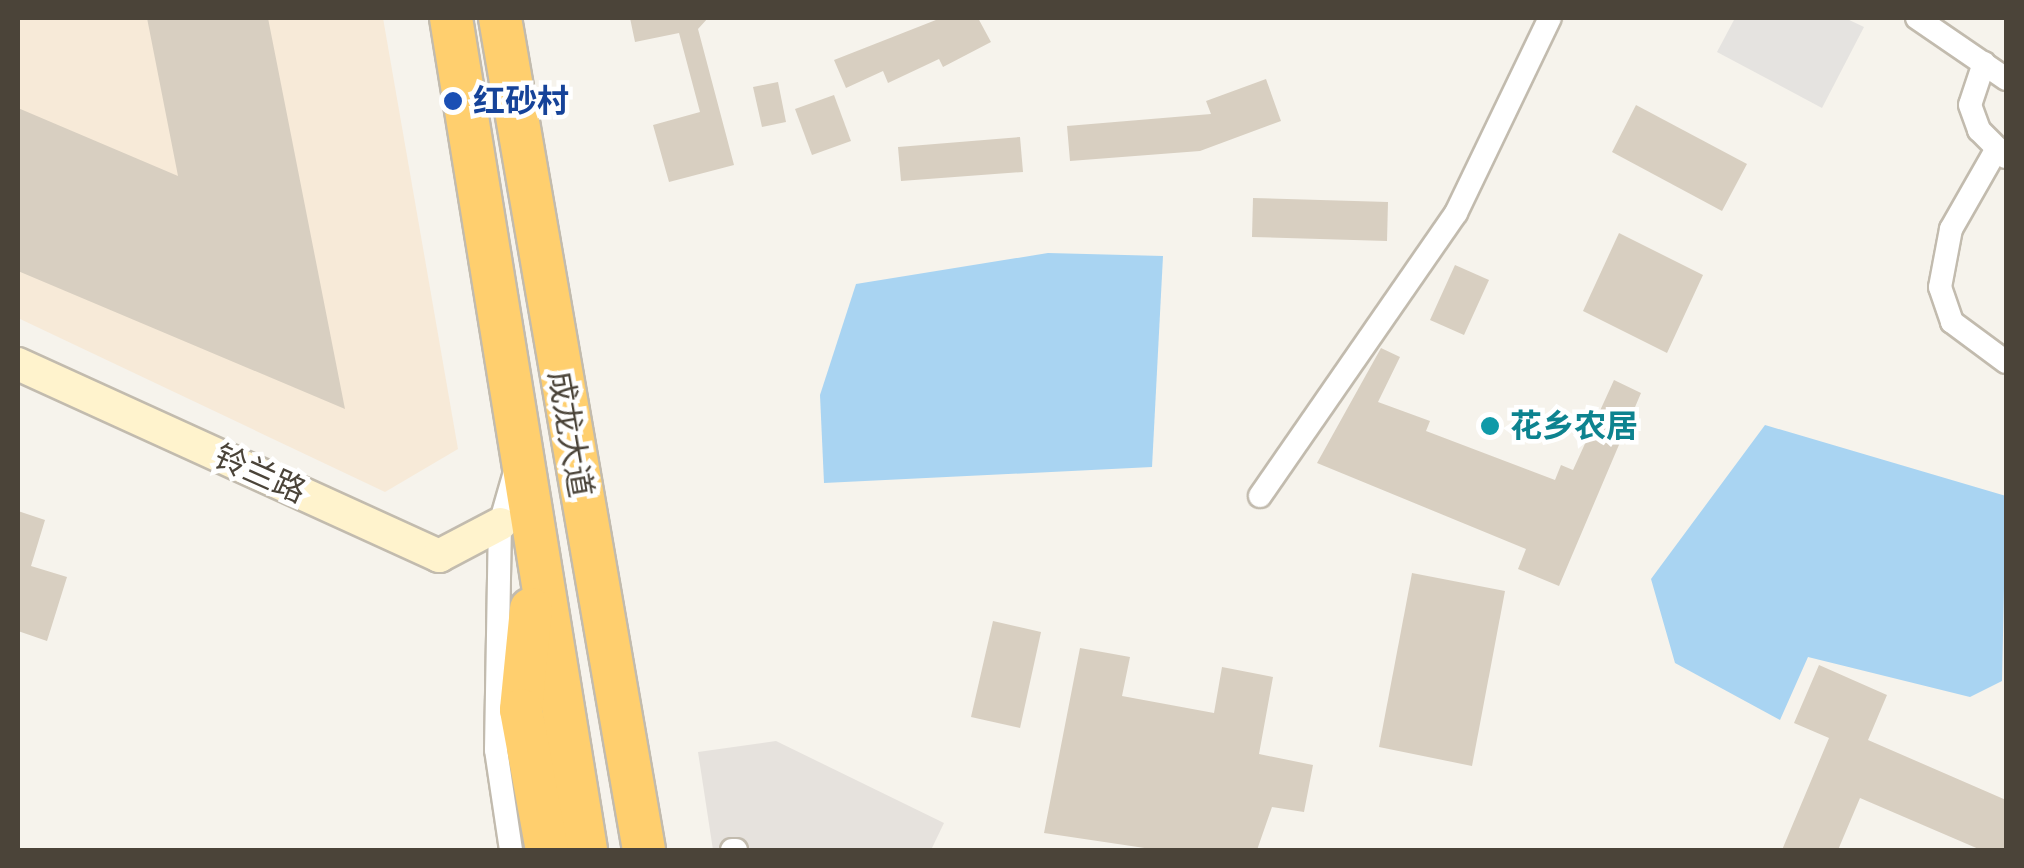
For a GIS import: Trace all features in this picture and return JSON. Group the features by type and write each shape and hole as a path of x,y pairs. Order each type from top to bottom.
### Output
{"highway":[{"name":"成龙大道","path":"451,18 525,436 536,554 586,850"},
{"name":"成龙大道","path":"500,18 644,850"},
{"path":"536,554 521,710 547,850"}],"street":[{"path":"1260,496 1456,213 1550,18"},
{"path":"1917,18 2006,79"},
{"path":"1984,63 1970,105 2001,154 1951,229 1940,287 1952,322 2006,362"},
{"name":"铃兰路","path":"18,364 439,556 500,524"},
{"path":"511,850 496,750 500,524 525,436"}],"shaded area":[{"path":"18,18 383,18 458,449 385,492 18,318"},
{"path":"1735,18 1845,18 1864,27 1822,108 1717,52"},
{"path":"776,741 944,823 931,850 713,850 698,752"}],"water":[{"path":"1048,253 1163,256 1152,467 824,483 820,395 856,284"},
{"path":"1765,425 2006,496 2002,681 1970,697 1808,657 1780,720 1675,663 1651,579"}],"building":[{"path":"147,18 268,18 345,409 18,271 18,108 178,176"},
{"path":"630,18 708,18 698,29 734,165 669,182 653,125 700,112 679,33 635,42"},
{"path":"941,18 978,18 991,42 943,67 939,59 888,83 883,71 846,88 834,60"},
{"path":"1266,79 1281,121 1200,151 1070,161 1067,126 1211,114 1206,101"},
{"path":"778,82 786,122 762,127 753,87"},
{"path":"834,95 851,141 812,155 795,109"},
{"path":"1636,105 1747,164 1722,211 1612,152"},
{"path":"1020,137 1023,172 901,181 898,147"},
{"path":"1253,198 1388,202 1387,241 1252,237"},
{"path":"1619,233 1703,275 1667,353 1583,311"},
{"path":"1455,265 1489,280 1464,335 1430,320"},
{"path":"1381,348 1400,357 1378,402 1430,421 1426,431 1555,480 1561,465 1573,470 1614,380 1641,393 1559,586 1518,569 1526,549 1317,463"},
{"path":"18,511 45,520 31,566 67,577 47,641 18,631"},
{"path":"1412,573 1505,591 1472,766 1379,747"},
{"path":"993,621 1041,632 1020,728 971,717"},
{"path":"1080,648 1130,657 1122,696 1214,713 1222,667 1273,677 1259,754 1313,765 1304,812 1272,807 1257,850 1158,850 1044,833"},
{"path":"1819,665 1887,695 1868,740 2006,800 2006,850 1981,850 1860,798 1838,850 1782,850 1829,738 1794,723"}],"place":[{"name":"红砂村","path":"453,101"},
{"name":"花乡农居","path":"1490,426"}]}
